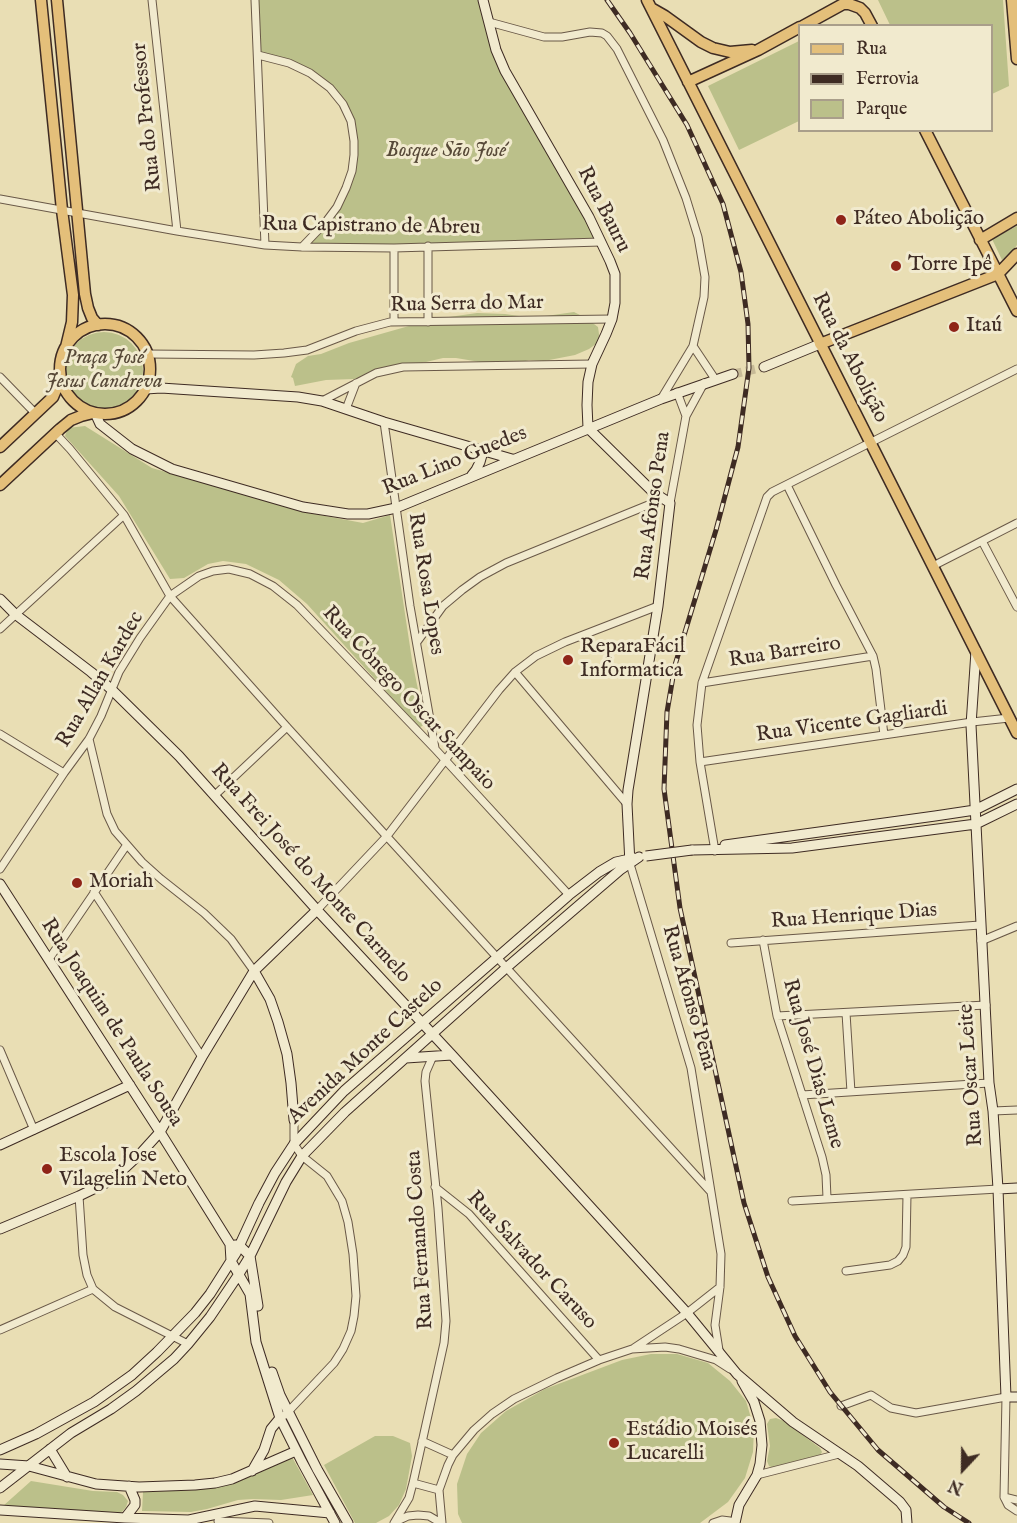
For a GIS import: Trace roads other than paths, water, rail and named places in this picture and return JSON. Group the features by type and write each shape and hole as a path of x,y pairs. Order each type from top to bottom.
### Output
{"main road":[{"path":"41,0 73,295 72,322 60,367 61,378 72,400 82,408 94,413"},
{"path":"57,0 88,308 98,325"},
{"path":"483,0 489,22"},
{"path":"1012,0 1017,59"},
{"path":"649,4 701,42 713,48 730,52 758,50"},
{"name":"Rua da Abolição","path":"649,4 1017,733"},
{"path":"805,24 843,4 860,8 871,24"},
{"path":"665,16 664,22 675,42 673,52"},
{"name":"Rua Bauru","path":"489,22 496,50 505,71 589,217 615,274 615,303 612,319 592,364 588,382 588,428"},
{"path":"688,82 758,50 798,28"},
{"path":"926,132 1017,311"},
{"path":"980,240 1017,218"},
{"path":"764,367 998,274 1017,254"},
{"path":"0,485 71,420 94,413 113,414 123,411 139,400 150,380 151,367 148,354 134,334 123,328 98,325 85,329 66,347"},
{"name":"Rua Lino Guedes","path":"94,413 100,424 132,449 172,469 303,507 348,514 368,514 396,508 677,392 733,374"},
{"path":"0,447 53,397 61,378"},
{"path":"146,388 272,394 322,401 384,422 512,459"},
{"path":"588,428 647,487 667,501"},
{"path":"470,477 480,462 482,455 480,450"},
{"name":"Rua Afonso Pena","path":"636,859 627,804 658,606 667,501"},
{"name":"Rua Frei José do Monte Carmelo","path":"0,599 15,615 111,689 179,756 316,910 452,1055 687,1313 719,1352"},
{"name":"Rua Oscar Leite","path":"976,651 972,722 975,810 989,1083 998,1189 1006,1397"},
{"path":"715,848 975,810 1017,789"},
{"path":"715,848 792,848 976,824 1017,804"},
{"name":"Avenida Monte Castelo","path":"0,1450 36,1434 94,1402 132,1375 174,1336 205,1300 231,1261 235,1245 294,1144 344,1091 569,895 616,862 715,848"},
{"name":"Avenida Monte Castelo","path":"0,1488 71,1433 136,1391 174,1359 210,1317 239,1274 286,1182 302,1156 345,1112 506,968 620,870 636,859"},
{"name":"Rua Joaquim de Paula Sousa","path":"0,884 235,1245 250,1256"},
{"path":"0,1229 112,1180 141,1153 160,1132 202,1056 254,971 316,910"},
{"path":"254,971 270,999 281,1032 291,1083 294,1120"},
{"path":"406,1058 452,1055"},
{"path":"0,1145 130,1085"},
{"path":"998,1189 1017,1188"},
{"path":"250,1256 263,1343 285,1416 348,1523"},
{"path":"231,1261 250,1294 256,1342 296,1451 336,1523"},
{"path":"719,1352 738,1374 793,1422 858,1467 905,1507 907,1523"},
{"path":"735,1523 740,1505 757,1475 762,1445 760,1421 749,1392 738,1374"},
{"path":"1006,1397 1017,1397"},
{"path":"252,1471 264,1450 271,1429 285,1416"},
{"path":"50,1449 67,1477"},
{"path":"0,1464 29,1466 96,1484 195,1485 215,1484 232,1479 296,1451"},
{"path":"125,1518 135,1505 129,1486"},
{"path":"0,1510 189,1520 217,1520 255,1506 330,1513"}],"street":[{"name":"Rua do Professor","path":"152,0 177,231"},
{"path":"255,0 265,245"},
{"path":"489,22 544,37 562,37 590,32 602,33 617,49 663,140 686,198 698,237 705,277 705,297 693,346 661,399"},
{"path":"258,55 289,63 323,83 343,104 351,121 354,155 352,171 346,188 337,207 302,247"},
{"name":"Rua Capistrano de Abreu","path":"0,199 265,245 394,248 601,242"},
{"path":"428,246 428,322"},
{"path":"394,248 394,322"},
{"name":"Rua Serra do Mar","path":"148,354 285,353 307,350 356,331 394,322 612,319"},
{"path":"693,346 715,379"},
{"path":"322,401 376,373 403,367 592,364"},
{"path":"715,848 700,762 697,725 702,683 769,495 1017,369"},
{"path":"0,377 36,414"},
{"path":"346,410 356,383"},
{"name":"Rua Afonso Pena","path":"667,501 686,416 704,383"},
{"name":"Rua Afonso Pena","path":"677,392 686,416"},
{"name":"Rua Rosa Lopes","path":"384,422 410,606 436,750"},
{"path":"55,433 124,515 170,596 710,1191"},
{"path":"788,485 873,656 884,735"},
{"path":"417,642 443,606 480,576 506,563 667,501"},
{"path":"0,629 124,515"},
{"path":"933,566 1017,523"},
{"path":"982,541 1017,607"},
{"name":"Rua Cônego Oscar Sampaio","path":"199,576 229,568 250,574 273,586 297,605 436,750 569,895"},
{"name":"Rua Allan Kardec","path":"0,869 89,739 119,672 170,596 199,576"},
{"path":"316,910 387,836 515,672 536,656 565,642 658,606"},
{"name":"Rua Barreiro","path":"702,683 873,656"},
{"path":"515,672 627,804"},
{"name":"Rua Vicente Gagliardi","path":"700,762 1009,718"},
{"path":"215,795 287,727"},
{"path":"0,734 64,773"},
{"path":"89,739 107,814 115,831 126,846 161,879 204,913 231,939 254,971"},
{"path":"49,959 126,846"},
{"name":"Rua Afonso Pena","path":"636,859 692,1068 720,1254 720,1287 715,1325 719,1352"},
{"path":"94,892 202,1056"},
{"name":"Rua Henrique Dias","path":"731,943 980,926"},
{"path":"981,941 1017,926"},
{"name":"Rua José Dias Leme","path":"763,940 777,1016 822,1157 827,1198"},
{"path":"777,1016 986,1005"},
{"path":"846,1012 851,1092"},
{"path":"0,1050 34,1130"},
{"name":"Rua Fernando Costa","path":"394,1523 409,1498 413,1483 444,1343 446,1321 425,1081 433,1056"},
{"path":"802,1095 989,1083"},
{"path":"993,1111 1017,1110"},
{"path":"285,1416 334,1363 343,1349 352,1324 356,1296 353,1254 342,1201 327,1176 302,1156 294,1144 294,1120"},
{"name":"Rua Salvador Caruso","path":"435,1186 469,1214 599,1360"},
{"path":"792,1201 998,1189"},
{"path":"846,1271 890,1265 903,1255 906,1247 907,1195"},
{"path":"79,1196 83,1255 87,1275 93,1289 115,1307 188,1344"},
{"path":"441,1523 439,1490 448,1465 453,1455 474,1430 492,1414 514,1399 557,1378 632,1349 687,1313 720,1287"},
{"path":"0,1330 93,1289"},
{"path":"632,1349 665,1347 679,1349 716,1360 738,1374"},
{"path":"842,1406 871,1395 891,1408 916,1413 1006,1397"},
{"name":"Rua Oscar Leite","path":"1004,1497 1006,1397"},
{"path":"422,1441 453,1455"},
{"path":"757,1475 839,1454"},
{"path":"413,1483 439,1490"},
{"path":"1017,1500 1004,1497 1005,1503 1017,1511"},
{"name":"Rua Fernando Costa","path":"394,1523 408,1516 418,1515 429,1516 441,1523"},
{"path":"217,1520 269,1523"},
{"path":"714,1522 722,1520 735,1523"}],"tunnel":[{"path":"733,374 764,367"}],"railway":[{"path":"607,0 687,125 723,204 741,272 748,324 749,368 738,447 716,530 675,665 667,712 664,789 680,908 744,1203 768,1277 795,1336 830,1392 878,1450 944,1507 969,1523"}],"place":[{"name":"Páteo Abolição","path":"841,220"},
{"name":"Torre Ipê","path":"896,266"},
{"name":"Itaú","path":"954,327"},
{"name":"ReparaFácil Informatica","path":"568,660"},
{"name":"Moriah","path":"77,883"},
{"name":"Escola Jose Vilagelin Neto","path":"47,1169"},
{"name":"Estádio Moisés Lucarelli","path":"614,1443"}],"park label":[{"name":"Bosque São José","path":"446,152"},
{"name":"Praça José Jesus Candreva","path":"104,371"}]}
